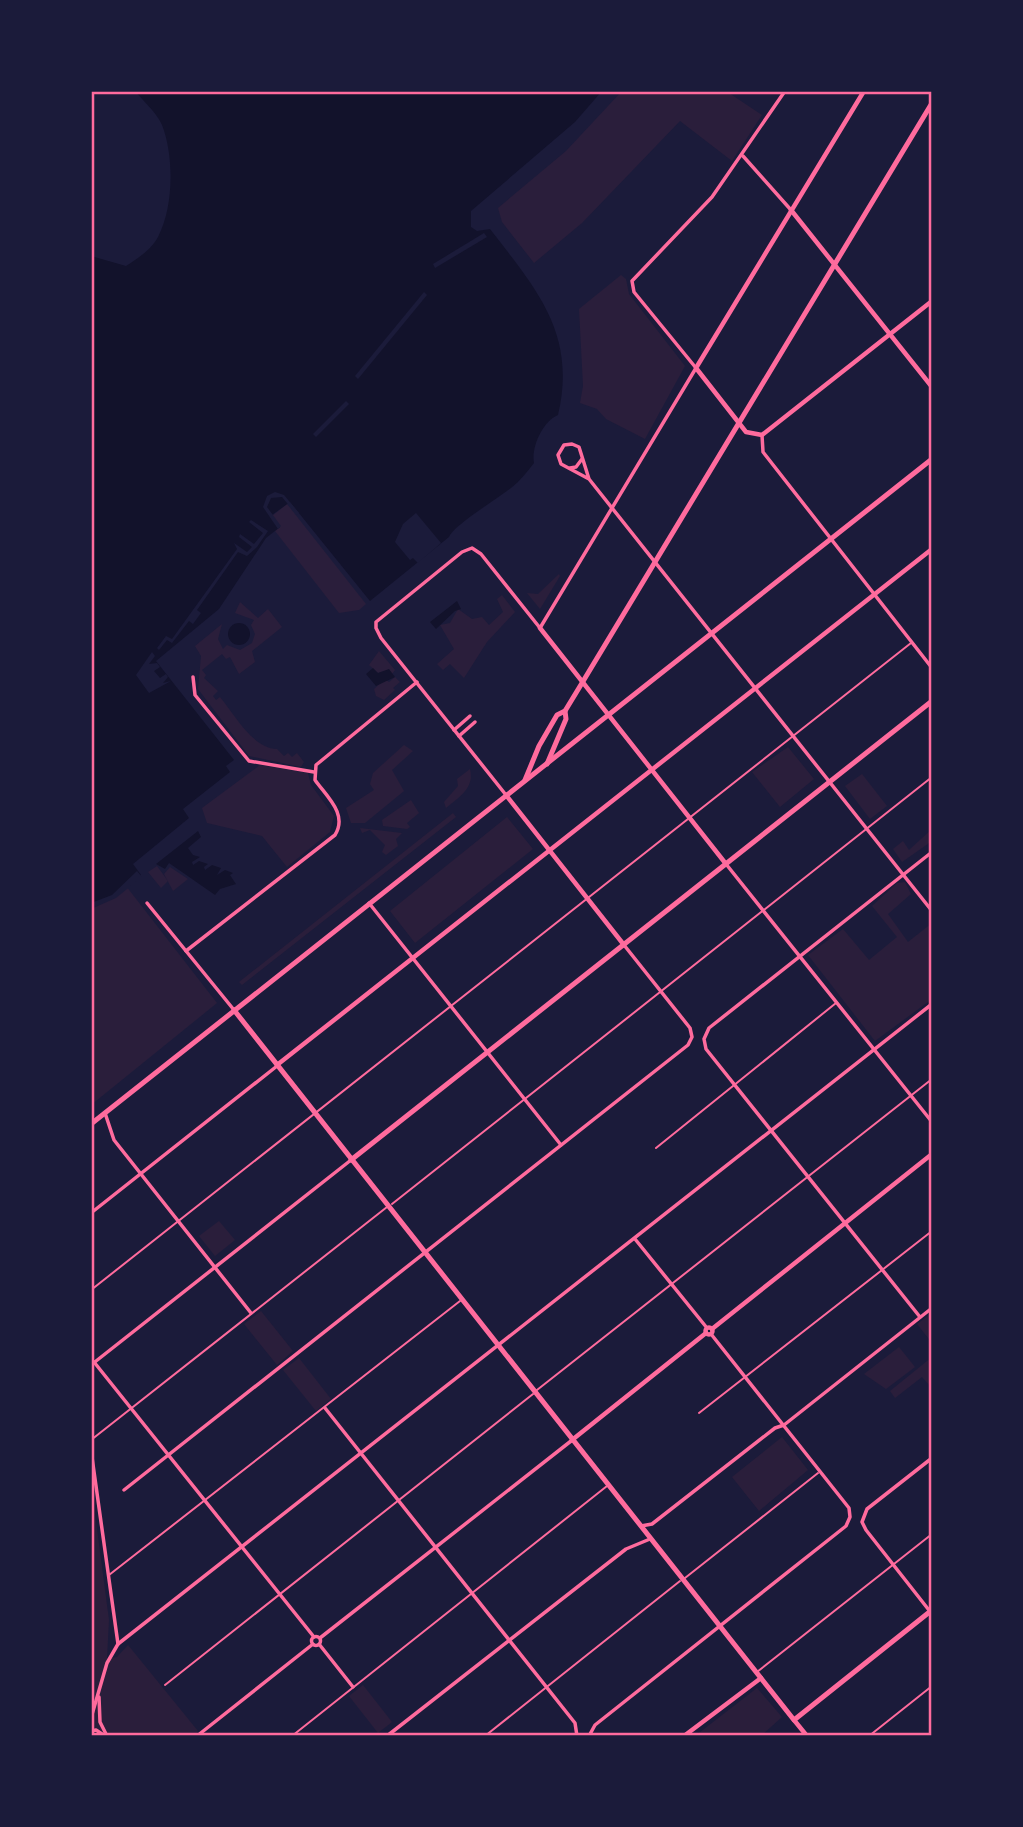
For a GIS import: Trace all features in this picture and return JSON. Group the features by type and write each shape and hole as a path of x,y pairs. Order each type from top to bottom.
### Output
{"main road":[{"path":"525,780 539,746 557,715 565,711 932,103"},
{"path":"91,1124 932,460"},
{"path":"351,1160 932,701"},
{"path":"547,764 566,719 565,711"},
{"path":"234,1010 794,1720 931,1612"}],"street":[{"path":"785,91 743,156 687,226 632,281 634,292 739,424 752,435 762,435 932,301"},
{"path":"540,628 864,91"},
{"path":"743,156 791,210 932,387"},
{"path":"762,435 763,452 932,668"},
{"path":"589,479 564,467 558,455 564,445 574,444 582,453 589,479 710,635 932,911"},
{"path":"564,467 576,467 581,461 582,453"},
{"path":"124,1490 688,1045 692,1037 690,1028 378,634 375,624 462,552 472,548 481,554 932,1122"},
{"path":"91,1213 932,549"},
{"path":"193,677 195,695 249,761 314,772"},
{"path":"186,951 335,835 340,815 315,780 314,772 321,759 417,682"},
{"path":"454,730 470,716"},
{"path":"459,736 475,722"},
{"path":"920,1317 706,1049 704,1039 709,1028 932,852"},
{"path":"146,903 234,1010"},
{"path":"369,903 561,1145"},
{"path":"91,1718 107,1663 118,1644 244,1548 932,1004"},
{"path":"105,1113 114,1140 251,1313"},
{"path":"353,1687 319,1644 320,1638 932,1154"},
{"path":"320,1638 314,1637 93,1364 351,1160"},
{"path":"589,1735 594,1725 846,1526 850,1517 849,1508 635,1239"},
{"path":"641,1526 652,1524 775,1428 784,1426 932,1308"},
{"path":"325,1408 575,1723 578,1734"},
{"path":"91,1450 118,1644"},
{"path":"931,1612 866,1530 862,1519 867,1509 932,1458"},
{"path":"390,1735 626,1549 651,1539"},
{"path":"313,1644 314,1637"},
{"path":"197,1736 313,1644 319,1644"},
{"path":"684,1736 759,1675"},
{"path":"99,1695 100,1723 106,1736"},
{"path":"794,1720 806,1736"},
{"path":"91,1731 96,1730 106,1736"}],"lane":[{"path":"91,1290 912,642"},
{"path":"91,1440 932,777"},
{"path":"656,1148 837,1002"},
{"path":"165,1685 932,1079"},
{"path":"698,1413 932,1231"},
{"path":"108,1575 325,1408 461,1299"},
{"path":"485,1736 818,1472"},
{"path":"292,1736 608,1486"},
{"path":"759,1675 932,1534"},
{"path":"869,1736 932,1686"}],"shaded area":[{"path":"135,91 602,91 575,122 471,211 471,227 477,231 490,229 537,293 549,314 557,337 562,360 558,415 539,435 534,450 534,463 514,485 467,519 449,537 370,601 290,502 272,515 280,527 266,538 219,609 156,661 234,760 226,766 230,772 183,809 189,818 133,864 141,875 112,898 91,907 91,256 126,266 148,250 163,225 170,181 169,151 162,125"},
{"path":"622,91 726,91 762,115 732,161 680,121 582,223 534,263 502,222 498,208 566,151"},
{"path":"621,275 626,279 629,294 685,366 645,439 606,419 597,409 580,403 583,386 579,309"},
{"path":"287,504 366,604 359,610 339,613 275,531 280,527 272,516"},
{"path":"559,574 540,609 527,593 538,594"},
{"path":"502,595 515,612 487,642 464,678 450,664 443,670 437,664 454,649 440,625 450,623 458,609 472,619 482,617 489,625 503,612 497,599"},
{"path":"457,601 461,609 455,611 436,629 430,622"},
{"path":"240,602 258,618 268,609 282,627 252,651 255,662 239,674 230,657 226,659 222,654 202,670 206,675 204,678 218,691 213,696 216,700 220,697 252,737 277,749 284,756 288,753 292,757 297,753 304,762 301,767 249,756 198,689 201,656 195,646 222,624 218,639 223,649 227,645 240,650 252,643 255,634 251,625 254,620 235,613"},
{"path":"239,623 247,626 250,634 247,642 239,645 231,642 228,634 231,626"},
{"path":"379,651 395,670 392,674 389,670 378,673 369,665"},
{"path":"373,668 378,673 389,669 395,677 376,686 366,674"},
{"path":"395,677 400,682 393,688 395,690 384,700 376,696 374,689 385,679 389,682"},
{"path":"404,745 413,751 392,770 404,791 365,823 351,823 346,808 374,790 370,784 373,773"},
{"path":"788,747 814,779 780,807 752,772"},
{"path":"260,765 308,773 311,785 334,816 330,832 287,867 262,836 207,823 202,808"},
{"path":"470,769 468,787 446,808 444,802 458,786 457,779"},
{"path":"862,774 887,806 870,819 845,786"},
{"path":"411,800 419,813 407,823 410,827 407,829 383,826 382,820"},
{"path":"453,813 456,817 242,985 239,982"},
{"path":"507,817 533,849 415,943 390,911"},
{"path":"360,828 402,833 396,839 398,846 386,855 382,852 385,845 370,830 362,833"},
{"path":"932,829 932,841 902,862 893,849 903,841 909,850"},
{"path":"198,831 201,837 188,848 193,855 200,857 192,862 193,865 199,861 208,864 204,867 205,870 212,865 221,868 217,875 225,870 233,873 230,875 236,884 220,889 215,895 169,863 165,869 156,864"},
{"path":"157,866 168,881 161,888 148,872"},
{"path":"170,867 188,879 173,891 164,874"},
{"path":"905,882 911,894 888,914 908,942 932,923 932,999 875,1041 808,955 843,929 869,960 897,937 872,906 897,883"},
{"path":"126,886 217,1003 91,1105 91,907"},
{"path":"219,1221 235,1240 215,1256 199,1236"},
{"path":"261,1311 293,1351 277,1365 244,1324"},
{"path":"929,1315 932,1318 932,1343 917,1324"},
{"path":"899,1347 915,1367 886,1389 864,1374"},
{"path":"932,1357 932,1384 930,1386 922,1377 895,1398 890,1391"},
{"path":"299,1358 331,1399 316,1411 283,1370"},
{"path":"782,1437 808,1470 759,1511 732,1477"},
{"path":"91,1483 109,1620 107,1659 117,1657 128,1645 198,1731 195,1736 91,1736"},
{"path":"363,1685 392,1722 378,1733 349,1696"},
{"path":"757,1688 782,1717 761,1736 695,1736"}],"pier":[{"path":"484,233 487,237 435,268 433,264"},
{"path":"424,292 427,295 358,379 355,376"},
{"path":"346,401 349,404 316,437 313,434"},
{"path":"275,492 284,495 299,513 297,515 282,497 271,498 267,507 281,526 278,529 263,507 267,496"},
{"path":"416,513 441,543 418,563 413,558 410,560 395,542 403,524"},
{"path":"251,520 268,531 257,547 247,556 238,552 197,610 201,613 193,624 189,621 172,643 167,640 159,650 157,648 166,636 172,639 237,549 234,543 247,552 252,547 239,537 240,534 254,544 263,533 249,522"},
{"path":"152,652 155,656 149,664 157,663 160,667 154,671 160,678 166,674 168,677 163,683 171,681 149,693 136,675"},
{"path":"137,871 142,877 116,898 91,909 91,903 112,895"}]}
